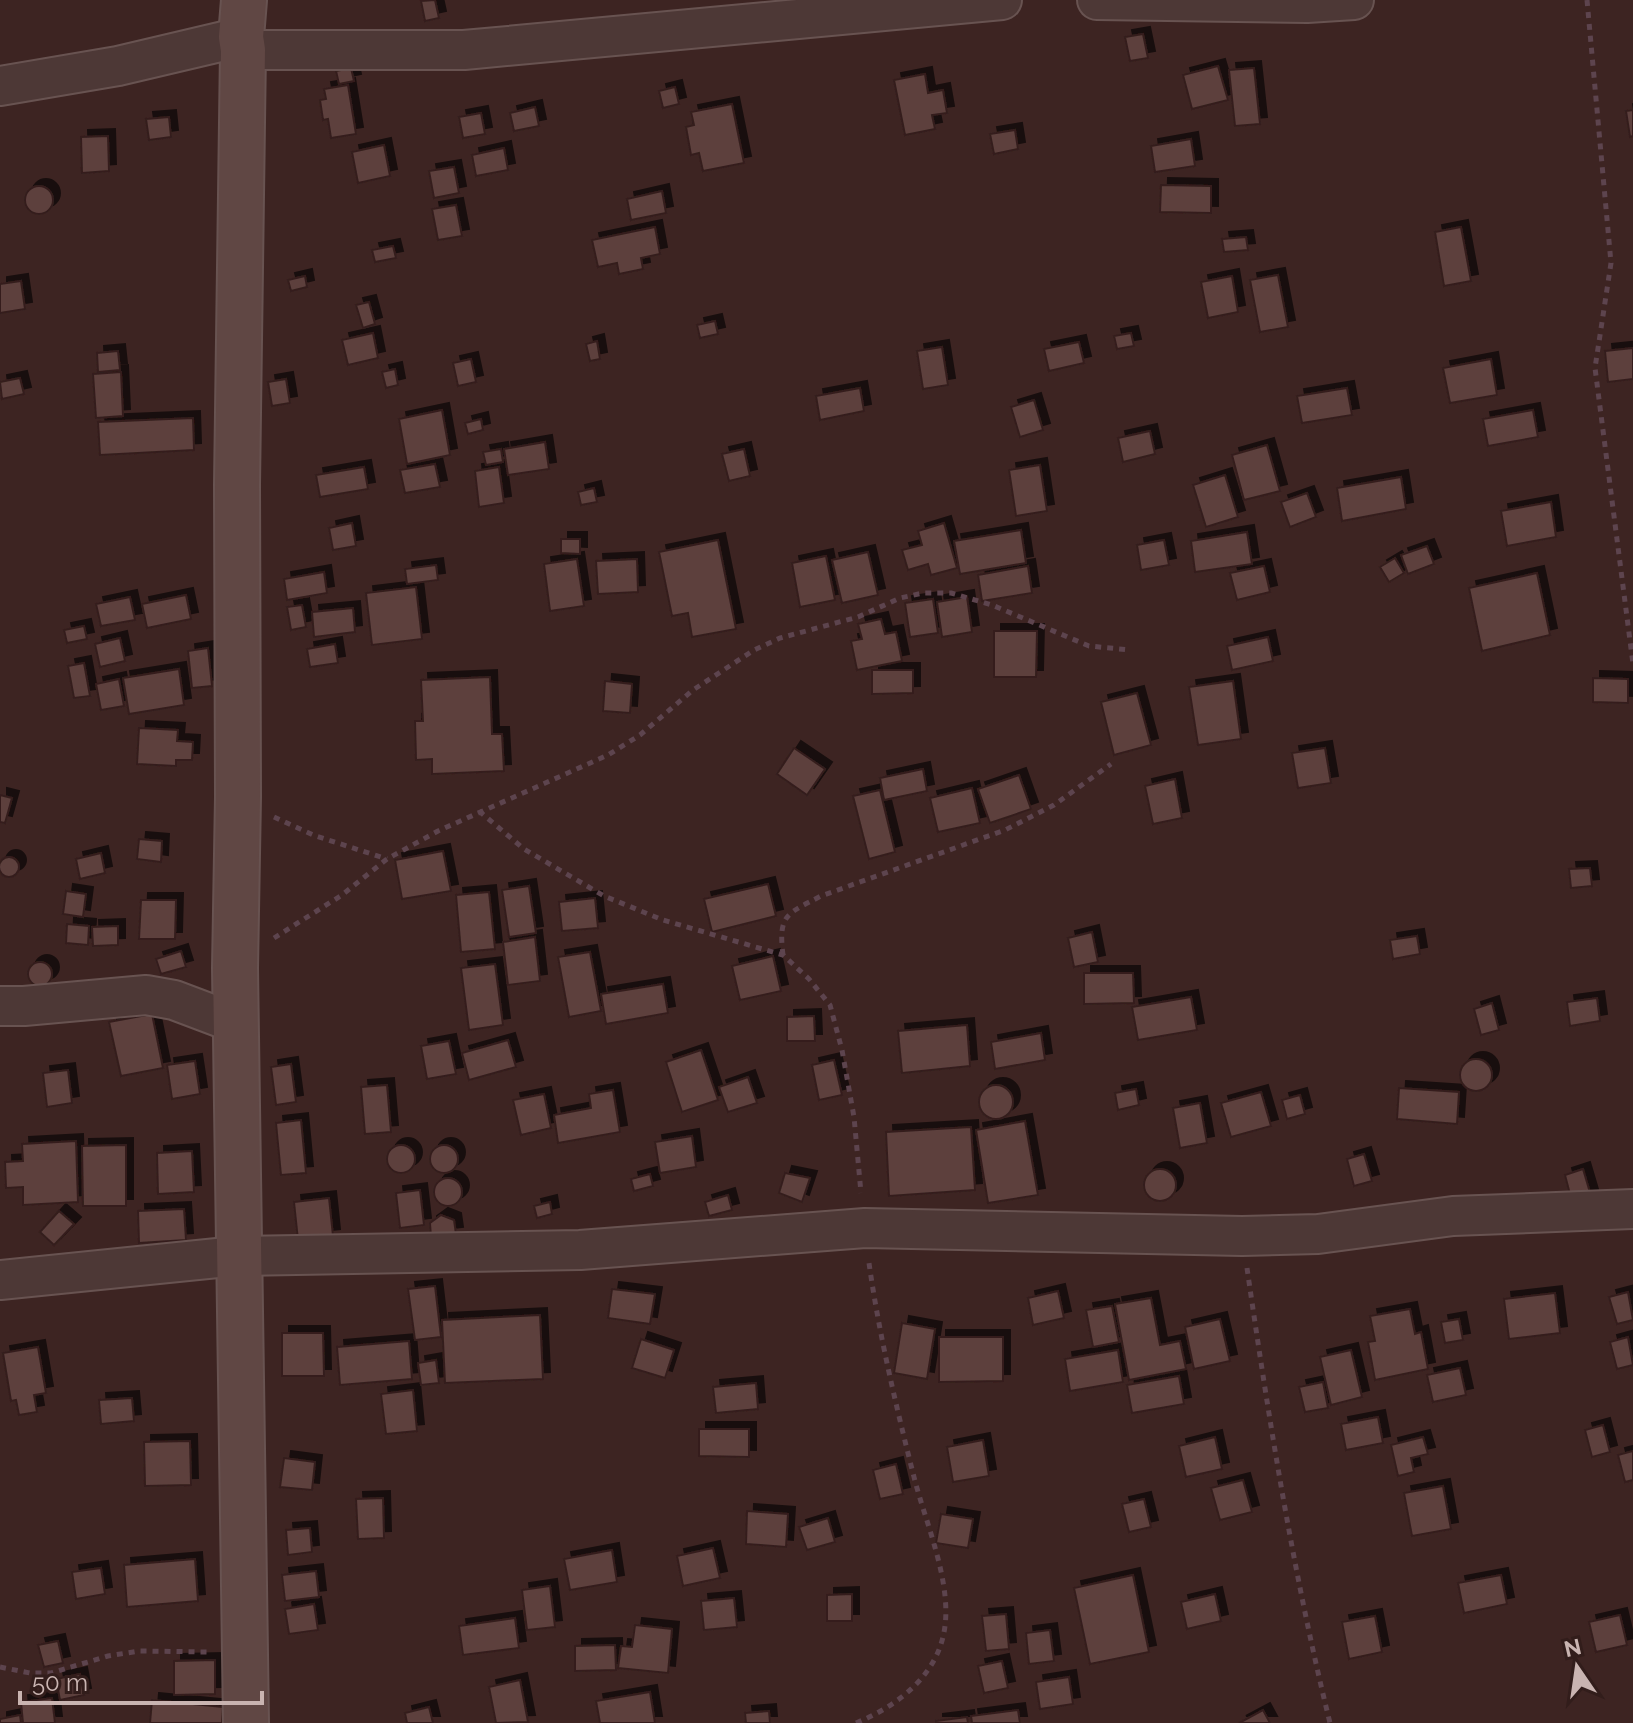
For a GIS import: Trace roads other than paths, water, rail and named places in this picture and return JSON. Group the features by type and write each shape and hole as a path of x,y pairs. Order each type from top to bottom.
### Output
{"street":[{"path":"0,86 118,66 242,29 464,50 1002,0"},
{"path":"1097,0 1307,3 1354,0"},
{"path":"242,29 235,1023 246,1723"},
{"path":"0,1006 146,995 174,1000 235,1023"},
{"path":"0,1280 237,1256 580,1250 865,1228 1242,1236 1318,1234 1453,1216 1633,1209"}]}
